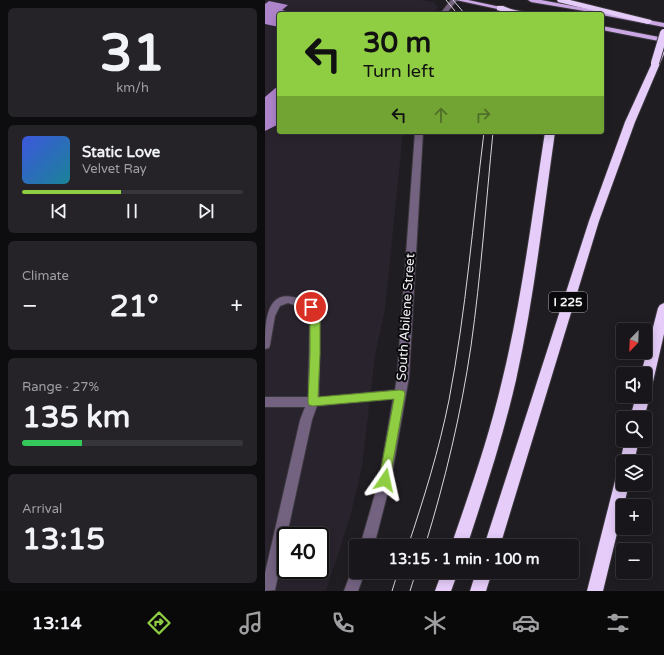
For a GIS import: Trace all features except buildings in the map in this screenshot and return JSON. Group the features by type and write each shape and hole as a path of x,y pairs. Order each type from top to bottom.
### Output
{"highway":[{"path":"561,0 648,22"},
{"path":"501,8 513,12"},
{"path":"655,63 664,33"},
{"name":"I 225","path":"494,539 578,268 630,122 655,63 664,46"},
{"path":"461,539 483,469 513,357 527,288 550,134"},
{"path":"650,367 664,308"},
{"path":"595,591 620,491"},
{"path":"443,591 447,579"},
{"path":"478,591 482,579"}],"main road":[{"path":"459,0 521,12"},
{"path":"531,0 595,12"},
{"path":"604,14 664,25"},
{"path":"604,28 664,40"}],"street":[{"path":"445,12 454,0"},
{"name":"South Abilene Street","path":"369,539 385,480 403,377 419,134"},
{"path":"265,345 271,315 275,304 280,300 287,299 311,307 315,312 313,402 306,420 268,590"},
{"path":"265,402 313,402 400,394"},
{"path":"351,591 355,579"}],"shaded area":[{"path":"265,0 422,0 433,2 438,7 434,12 277,12 277,134 403,134 385,309 375,355 362,467 350,517 326,591 265,591"}],"tram line":[{"path":"446,0 455,11"},
{"path":"453,0 463,12"},
{"path":"410,539 441,437 455,367 465,300 484,134"},
{"path":"427,539 452,447 467,371 478,293 493,134"},
{"path":"392,591 396,579"},
{"path":"410,591 414,579"}],"route":[{"path":"311,307 315,312 313,402 400,394 385,480"}]}
